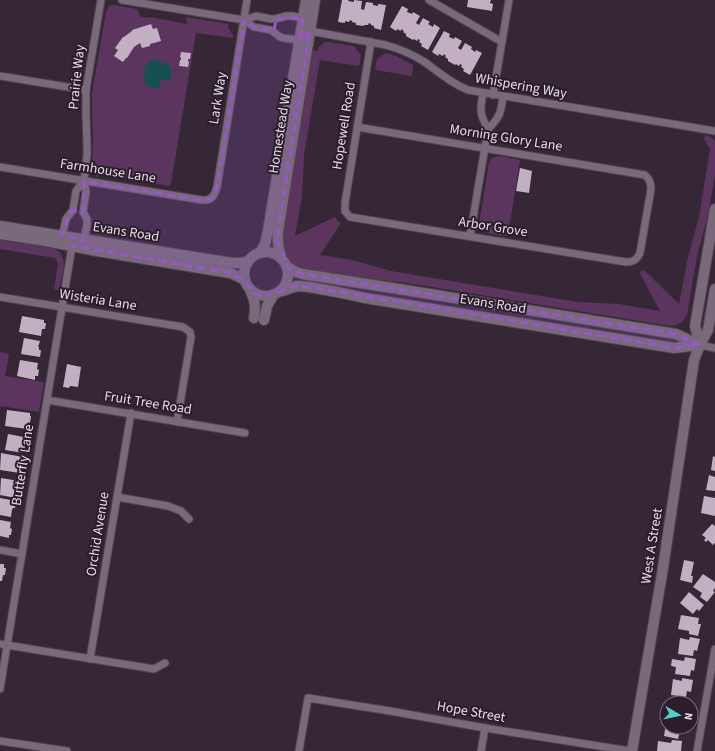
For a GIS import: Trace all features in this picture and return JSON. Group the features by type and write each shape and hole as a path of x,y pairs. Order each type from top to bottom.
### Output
{"street":[{"name":"Prairie Way","path":"84,240 87,219 83,212 86,192 84,181 87,155 86,90 101,0"},
{"path":"122,0 244,20 254,27 274,31 280,37 300,40 310,31 303,18 292,16 276,19 256,16 244,20"},
{"name":"Lark Way","path":"212,198 217,187 247,0"},
{"name":"Homestead Way","path":"260,253 267,238 306,0"},
{"name":"Homestead Way","path":"285,263 278,245 278,232 315,0"},
{"path":"429,0 502,42"},
{"path":"493,95 509,0"},
{"path":"274,31 276,19"},
{"name":"Whispering Way","path":"310,31 386,44 408,53 426,63 441,75 460,87 468,90 715,131"},
{"name":"Hopewell Road","path":"346,213 346,197 371,42"},
{"path":"0,76 86,90"},
{"path":"482,93 480,111 488,129"},
{"path":"470,236 488,129 496,121 500,114 503,96"},
{"name":"Morning Glory Lane","path":"357,127 645,174 651,183 651,189 640,253 636,259"},
{"name":"Farmhouse Lane","path":"0,167 202,200 212,198"},
{"name":"Prairie Way","path":"62,236 66,219 73,210 76,191 84,181"},
{"path":"700,345 695,326 715,209"},
{"path":"73,210 83,212"},
{"name":"Arbor Grove","path":"346,213 350,217 626,262 631,262 636,259"},
{"name":"Evans Road","path":"0,226 232,263 248,262"},
{"name":"Evans Road","path":"0,234 230,273 237,276 247,285"},
{"path":"62,236 72,246 84,240"},
{"name":"Butterfly Lane","path":"0,689 4,645 22,554 72,246"},
{"path":"269,252 279,256 285,263 289,277 288,282 267,306 259,319 253,298 247,285 244,271 248,262 251,258 260,253 269,252"},
{"name":"Evans Road","path":"285,263 296,272 302,274 676,334 700,345 715,348"},
{"path":"247,285 254,293 263,297 278,293"},
{"name":"Evans Road","path":"278,293 297,286 309,287 365,298 674,348 700,345"},
{"name":"West A Street","path":"631,751 663,568 694,360 708,330 715,288"},
{"name":"Wisteria Lane","path":"0,297 183,327 190,332 191,337 177,422"},
{"path":"475,315 477,302"},
{"name":"Fruit Tree Road","path":"47,400 245,433"},
{"name":"Orchid Avenue","path":"90,659 132,414"},
{"path":"117,497 168,506 181,511 189,519"},
{"path":"0,550 22,554"},
{"path":"4,645 154,669 166,663"},
{"path":"697,751 715,649"},
{"name":"Hope Street","path":"299,751 308,698 390,710 485,728 631,751"},
{"path":"481,751 485,728"},
{"path":"0,741 67,751"}],"highlighted area":[{"path":"303,18 300,40 310,31 277,240 288,267 303,274 676,334 700,345 674,348 309,287 297,286 263,297 253,293 245,280 230,273 72,246 84,240 62,236 69,214 73,210 83,212 84,181 202,200 212,198 217,187 244,20 254,27 274,31 276,19"}],"shaded area":[{"path":"114,5 137,9 141,17 150,17 187,24 186,17 229,24 228,28 233,35 233,38 196,33 170,186 102,175 97,177 93,173 92,93 106,12 109,6"},
{"path":"325,42 354,46 361,55 359,66 320,60 304,155 302,196 295,236 335,217 341,223 320,255 352,260 391,271 578,302 619,304 660,311 639,272 644,270 679,304 688,257 699,217 710,149 704,139 705,135 711,137 715,141 715,176 707,219 697,256 687,315 684,320 678,324 670,326 408,283 333,275 303,270 291,263 285,254 282,243 283,230 312,50 318,51 318,48"},
{"path":"386,53 396,56 413,65 412,76 375,70 377,59"},
{"path":"156,59 160,63 167,63 172,70 171,80 162,80 158,89 149,87 144,80 144,69 149,63"},
{"path":"499,156 520,160 508,236 495,235 487,232 481,228 479,224 489,163 492,158"},
{"path":"0,240 52,248 58,251 62,255 64,266 59,290 54,289 58,263 55,258 0,249"},
{"path":"0,352 9,354 5,376 44,382 39,412 1,406 0,408"}],"building":[{"path":"342,0 354,2 354,0 362,1 361,9 364,10 366,2 373,3 373,5 378,6 378,4 386,5 381,30 374,28 374,26 369,23 368,25 364,26 356,25 356,23 350,20 349,22 345,21 345,23 338,22"},
{"path":"468,0 491,0 490,3 493,4 492,11 467,7"},
{"path":"402,6 408,9 407,12 412,14 413,12 420,16 416,23 419,25 423,18 430,22 428,24 433,27 434,24 440,28 428,50 421,46 422,44 419,42 420,40 413,40 406,36 403,32 404,31 401,29 401,31 397,29 396,31 390,27"},
{"path":"151,24 153,29 157,28 161,41 142,48 140,43 134,47 123,62 114,56 118,50 115,48 123,37 132,30"},
{"path":"444,31 450,34 449,37 454,39 455,37 462,41 458,48 461,50 465,43 472,47 471,49 475,52 476,50 482,53 470,75 463,71 464,69 461,67 462,65 455,65 448,61 444,54 443,56 439,54 438,56 432,52"},
{"path":"181,52 191,53 190,59 188,59 188,67 179,66"},
{"path":"520,168 532,171 529,193 516,191"},
{"path":"22,316 44,320 44,323 46,323 45,329 42,329 41,336 19,332"},
{"path":"24,338 40,341 38,347 39,350 41,350 40,357 21,354"},
{"path":"20,360 38,363 38,376 35,376 35,380 17,376"},
{"path":"67,364 81,367 78,387 63,387"},
{"path":"7,410 30,413 30,423 28,422 27,429 5,426"},
{"path":"8,434 24,437 24,453 5,450"},
{"path":"1,453 23,457 23,467 21,466 20,473 0,470"},
{"path":"713,456 715,457 715,471 711,470"},
{"path":"709,475 715,477 715,491 706,490"},
{"path":"1,478 19,481 18,487 20,488 18,495 16,494 16,498 0,495"},
{"path":"704,496 715,498 715,516 701,513"},
{"path":"0,498 16,501 11,517 0,515"},
{"path":"0,520 11,522 10,528 12,529 9,538 0,536"},
{"path":"712,524 715,526 715,543 713,545 708,540 706,542 704,540 706,538 702,535"},
{"path":"684,560 694,562 691,576 693,576 692,583 680,580"},
{"path":"0,564 4,564 4,568 6,568 2,581 0,581"},
{"path":"703,574 715,582 715,588 713,591 715,592 707,602 700,597 702,593 693,587"},
{"path":"689,592 704,605 699,611 697,609 693,614 680,603"},
{"path":"681,615 699,618 698,624 701,624 698,636 689,634 689,631 678,629"},
{"path":"690,637 700,639 697,651 694,650 693,656 678,654 680,638 689,640"},
{"path":"685,657 696,659 694,671 691,670 690,676 675,674 676,667 671,666 672,659 684,661"},
{"path":"682,678 693,680 691,692 687,691 686,695 671,695 673,679 682,681"},
{"path":"664,735 679,735 678,739"},
{"path":"672,740 682,741 681,751 657,751 658,741 671,743"}]}
